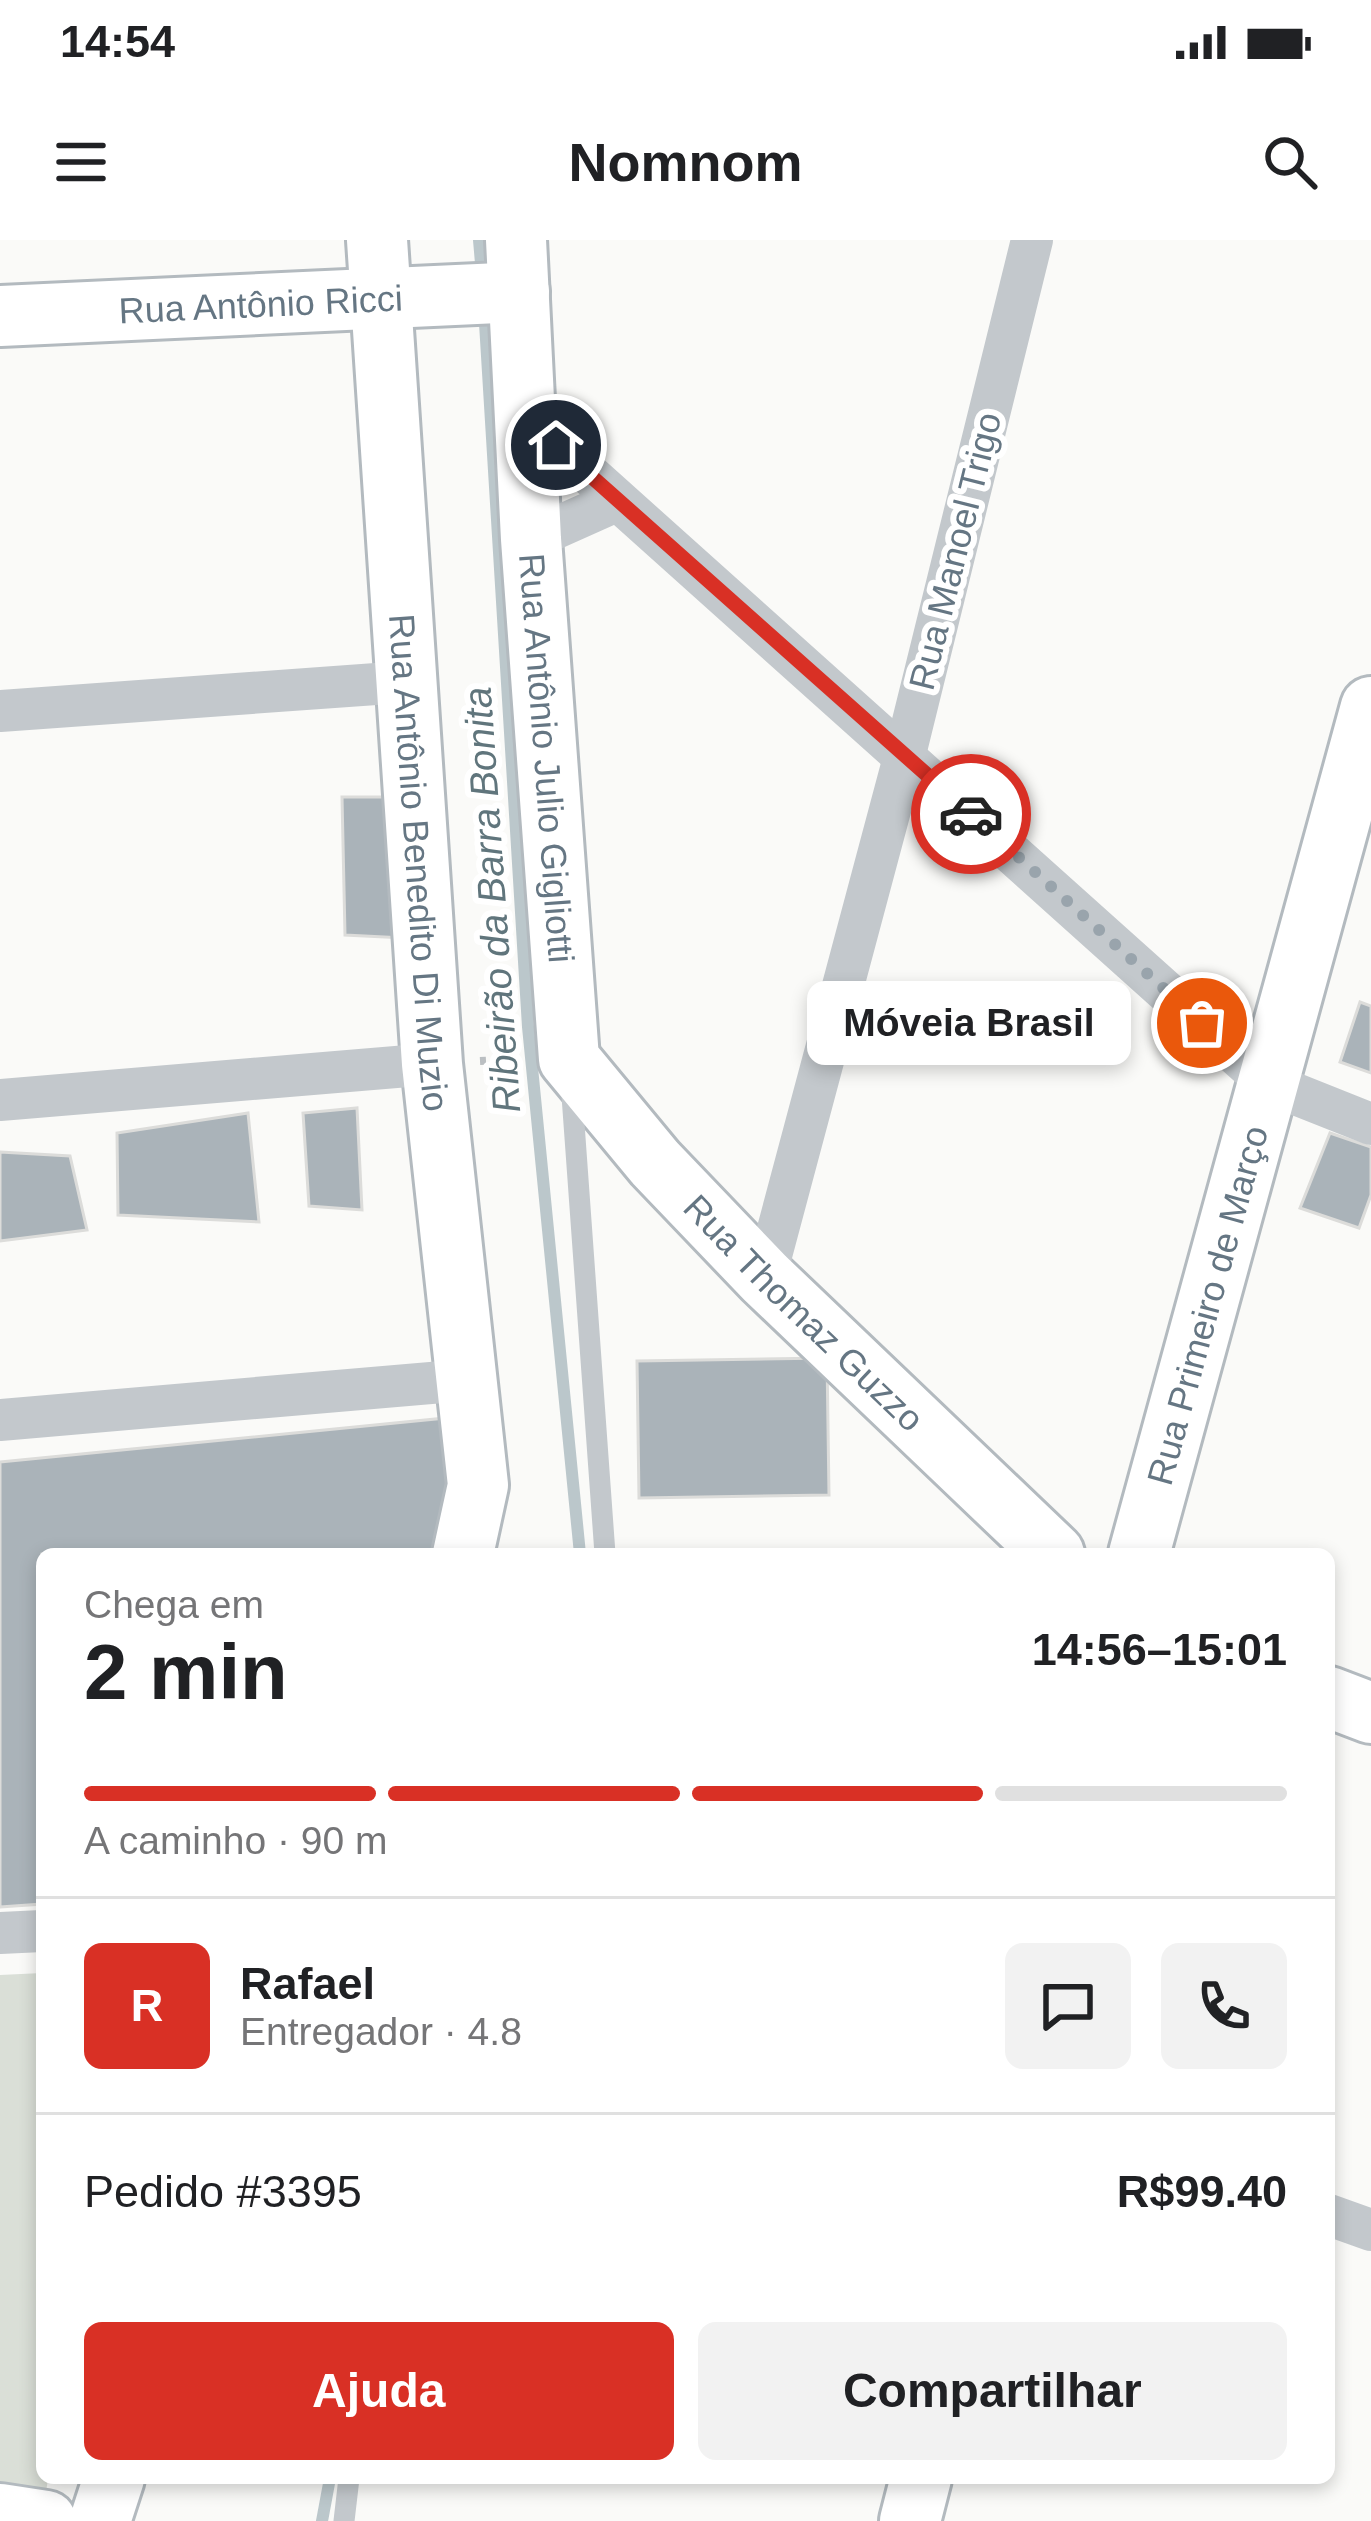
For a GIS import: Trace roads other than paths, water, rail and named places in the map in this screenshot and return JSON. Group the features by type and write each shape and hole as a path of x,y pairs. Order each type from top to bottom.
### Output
{"street":[{"name":"Rua Antônio Benedito Di Muzio","path":"377,240 398,298 404,682 451,1063 466,1380 478,1485 464,1548"},
{"name":"Rua Manoel Trigo","path":"765,1278 905,754 1032,240"},
{"name":"Rua Antônio Ricci","path":"0,316 398,298 508,275"},
{"name":"Rua Antônio Julio Gigliotti","path":"508,275 525,417 531,539 546,1059"},
{"path":"525,417 1268,1083 1371,1124"},
{"path":"531,539 616,501"},
{"path":"0,711 404,682"},
{"name":"Rua Primeiro de Março","path":"1141,1548 1371,706"},
{"name":"Rua Thomaz Guzzo","path":"546,1059 765,1278 1048,1548"},
{"path":"0,1100 451,1063"},
{"path":"0,1420 466,1380"},
{"path":"1335,1699 1371,1713"},
{"path":"0,1933 36,1931"},
{"path":"100,2521 112,2484"},
{"path":"910,2521 919,2484"},
{"path":"0,2514 46,2521"}],"lane":[{"path":"546,1059 589,1294 605,1548"},
{"path":"344,2521 348,2484"}],"waterway":[{"name":"Ribeirão da Barra Bonita","path":"479,240 482,275"},
{"name":"Ribeirão da Barra Bonita","path":"484,307 528,1027 579,1548"},
{"name":"Ribeirão da Barra Bonita","path":"322,2521 329,2484"}],"place":[{"name":"Móveia Brasil","path":"1202,1023"}]}
